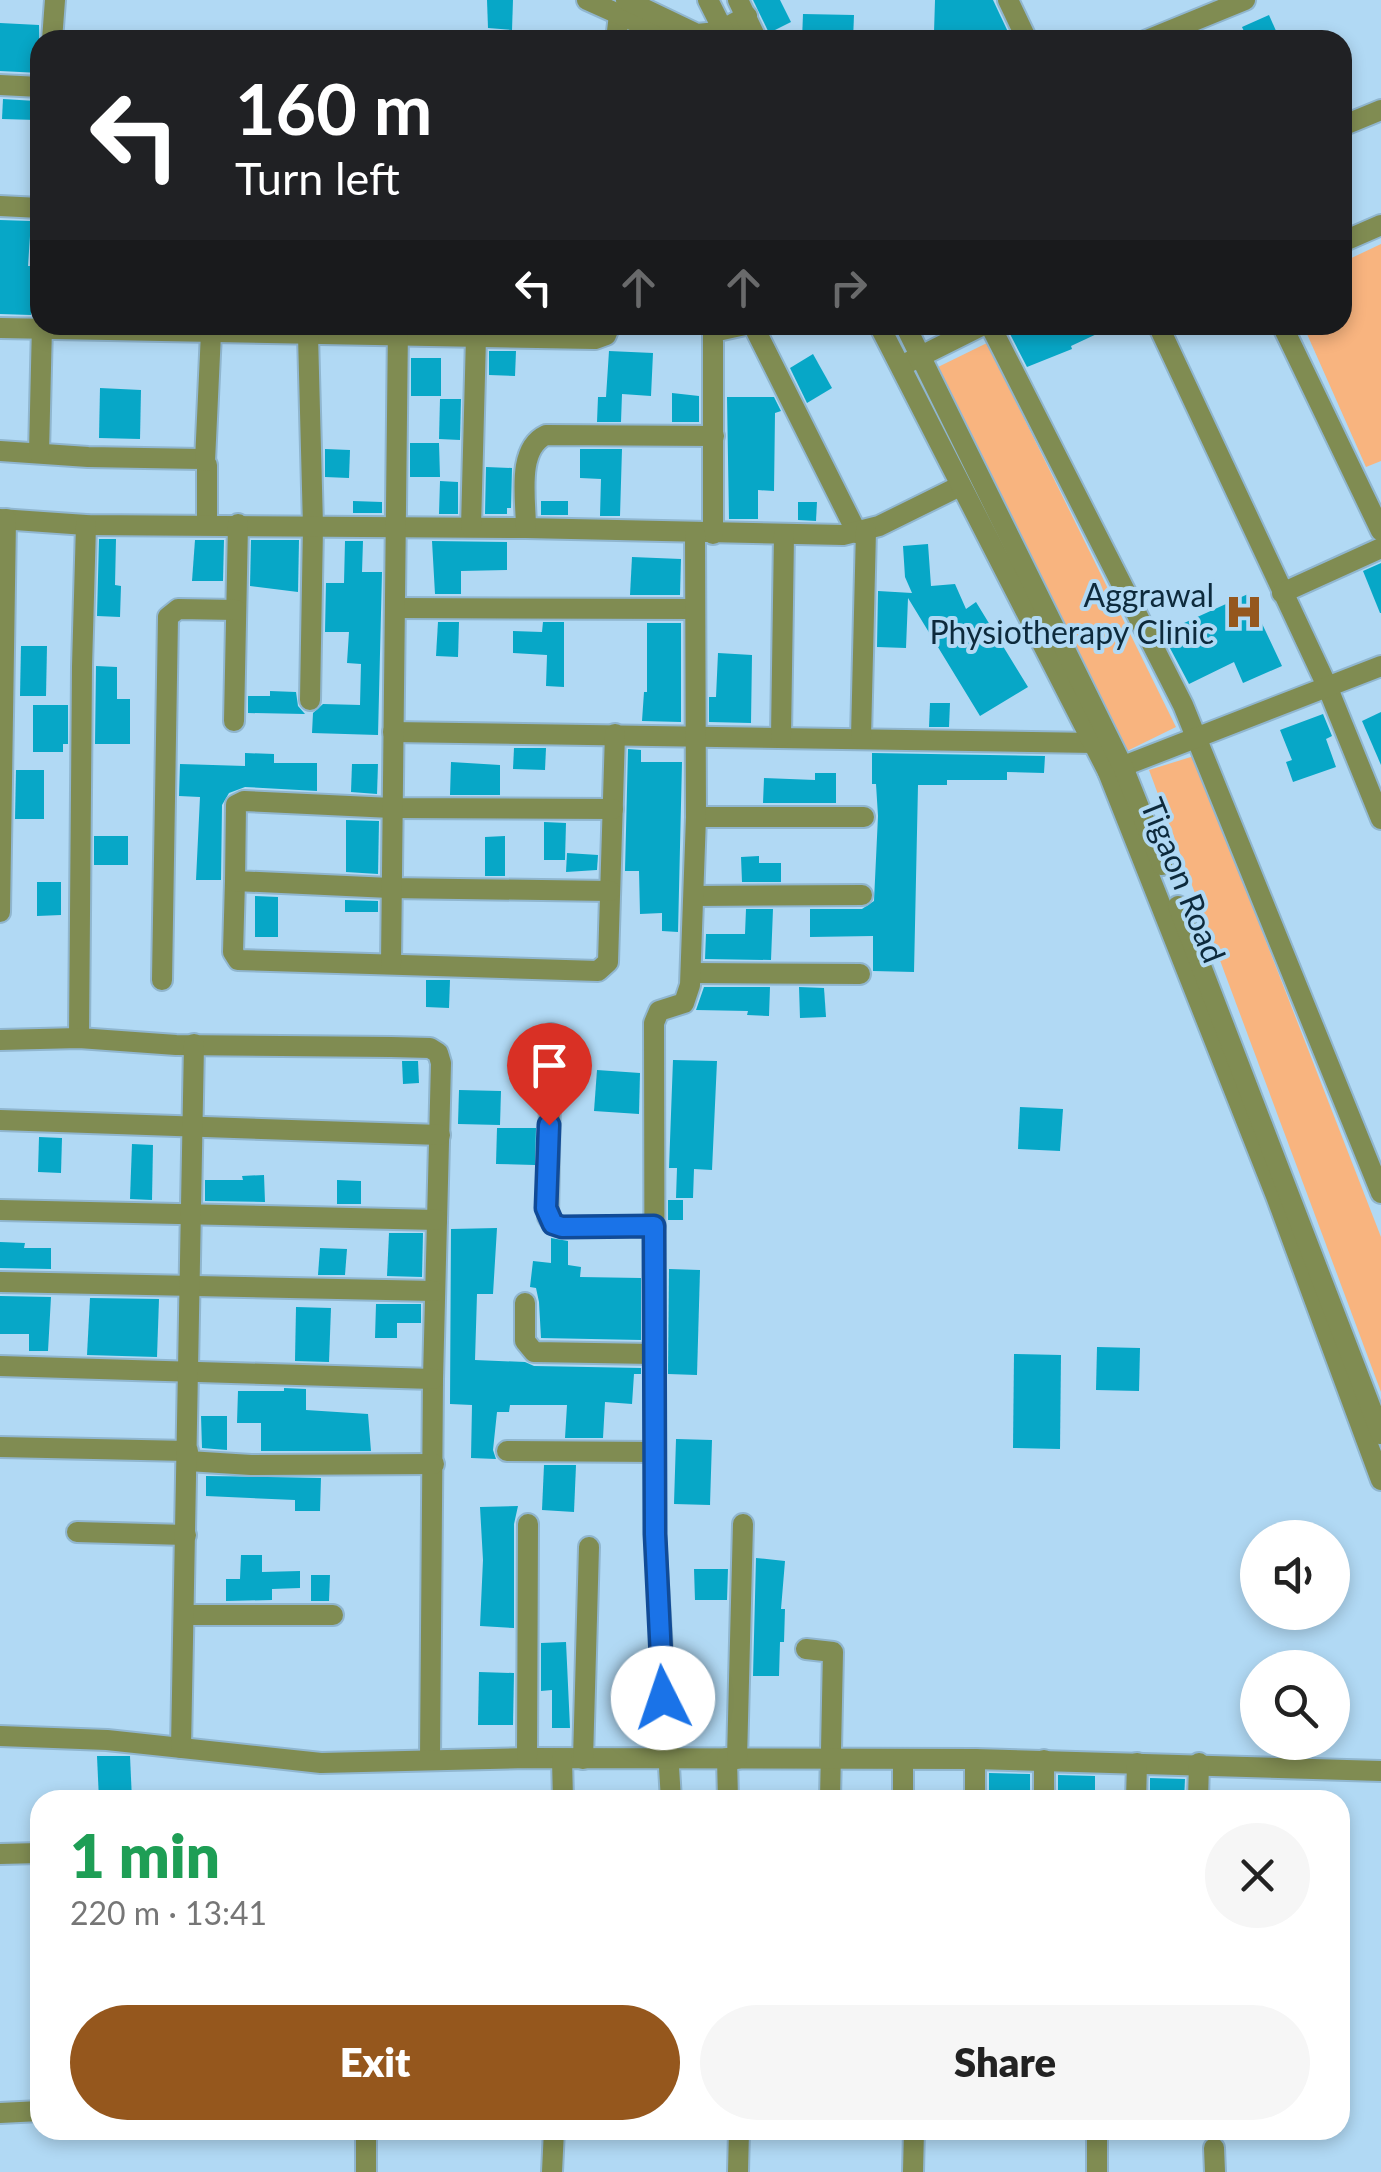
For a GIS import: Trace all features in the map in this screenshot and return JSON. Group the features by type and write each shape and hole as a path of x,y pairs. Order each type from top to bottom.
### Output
{"street":[{"path":"53,30 55,0"},
{"path":"588,0 622,7 686,30"},
{"path":"708,0 723,30"},
{"path":"1008,0 1022,30"},
{"path":"1172,30 1245,0"},
{"path":"622,7 660,30"},
{"path":"729,30 743,8"},
{"path":"0,85 30,86"},
{"path":"1352,122 1381,110"},
{"path":"0,206 30,208"},
{"path":"1352,238 1381,225"},
{"path":"0,328 30,328"},
{"path":"40,453 42,335"},
{"path":"206,524 211,335"},
{"path":"308,335 313,526 310,700"},
{"path":"390,964 398,335"},
{"path":"454,335 595,339 606,335"},
{"path":"670,1790 658,1616 654,1023 659,1011 688,999 691,973 696,817 695,609 714,436 713,335"},
{"path":"754,335 862,532 861,737"},
{"name":"Tigaon Road","path":"884,335 1094,743 1116,770 1381,1480"},
{"path":"910,335 1116,770 1300,1218 1381,1434"},
{"path":"900,367 966,335"},
{"path":"992,335 1183,706 1378,1180"},
{"path":"1163,335 1327,686 1381,819"},
{"path":"1287,335 1381,530"},
{"path":"471,527 476,337"},
{"path":"526,528 528,456 537,440 546,435 714,436"},
{"path":"0,451 205,461"},
{"path":"0,912 3,519 86,526 471,527 704,534 862,532 960,486"},
{"path":"234,721 238,524"},
{"path":"78,1038 86,526"},
{"path":"781,736 784,534"},
{"path":"1282,592 1381,548"},
{"path":"395,608 695,609"},
{"path":"162,980 168,617 178,609 236,610"},
{"path":"1116,770 1381,666"},
{"path":"392,732 1094,743"},
{"path":"613,809 392,808 239,802 233,952 238,960 598,971 608,962 613,809 615,734"},
{"path":"696,817 864,816"},
{"path":"235,881 610,891"},
{"path":"695,896 862,895"},
{"path":"691,973 860,974"},
{"path":"551,1034 548,1217 562,1227 654,1226"},
{"path":"0,1040 78,1038 430,1048 438,1053 441,1063 434,1290 430,1759"},
{"path":"181,1748 194,1044"},
{"path":"0,1120 440,1134"},
{"path":"0,1210 437,1220"},
{"path":"0,1282 434,1290"},
{"path":"525,1302 525,1341 534,1352 654,1354"},
{"path":"0,1366 433,1378"},
{"path":"0,1447 188,1456 251,1465 434,1464"},
{"path":"507,1451 655,1452"},
{"path":"526,1758 528,1524"},
{"path":"729,1790 743,1524"},
{"path":"77,1532 186,1535"},
{"path":"565,1790 572,1759 589,1547"},
{"path":"184,1615 333,1616"},
{"path":"806,1649 833,1652 830,1790"},
{"path":"0,1736 107,1740 321,1763 526,1758 974,1759 1381,1771"},
{"path":"903,1759 903,1790"},
{"path":"974,1759 975,1790"},
{"path":"1044,1760 1044,1790"},
{"path":"1136,1790 1137,1762"},
{"path":"1198,1790 1199,1763"},
{"path":"0,1854 30,1853"},
{"path":"0,2113 30,2112"},
{"path":"366,2140 366,2172"},
{"path":"552,2172 554,2140"},
{"path":"738,2172 739,2140"},
{"path":"912,2172 914,2140"},
{"path":"1097,2140 1097,2172"},
{"path":"1214,2148 1215,2172"}],"shaded area":[{"path":"1381,244 1381,461 1366,467 1307,335 1352,335 1352,258"},
{"path":"987,343 1176,727 1127,751 938,367"},
{"path":"1194,756 1381,1237 1381,1392 1149,770"}],"building":[{"path":"487,0 513,0 512,30 488,28"},
{"path":"753,0 780,0 791,22 768,30"},
{"path":"935,0 993,0 1007,30 934,30"},
{"path":"803,14 854,15 853,30 802,30"},
{"path":"1269,15 1276,30 1243,30 1242,27"},
{"path":"0,23 39,25 39,30 30,30 30,72 0,71"},
{"path":"3,99 30,101 30,120 2,119"},
{"path":"0,220 30,221 30,315 0,314"},
{"path":"1011,335 1095,335 1071,346 1072,349 1027,367"},
{"path":"489,351 516,351 515,376 489,375"},
{"path":"609,351 653,353 651,396 622,394 621,422 597,422 598,397 606,397"},
{"path":"813,354 832,388 807,403 790,368"},
{"path":"411,358 441,358 441,396 411,396"},
{"path":"100,388 141,390 140,439 99,438"},
{"path":"672,393 699,396 699,422 672,422"},
{"path":"727,397 774,397 781,411 775,413 774,491 758,490 758,519 729,519"},
{"path":"440,399 461,399 460,440 439,439"},
{"path":"410,443 439,443 440,477 410,477"},
{"path":"325,449 350,450 349,478 325,477"},
{"path":"580,449 622,449 620,516 600,516 601,479 580,478"},
{"path":"486,467 512,468 511,508 507,508 507,514 485,514"},
{"path":"440,481 458,482 458,514 439,514"},
{"path":"353,501 382,502 382,513 353,513"},
{"path":"541,501 568,501 568,515 541,515"},
{"path":"798,502 817,502 816,521 798,520"},
{"path":"99,539 116,539 115,585 121,586 120,617 97,616"},
{"path":"195,540 224,540 223,581 192,581"},
{"path":"251,540 299,540 298,592 250,586"},
{"path":"345,541 363,541 362,572 382,572 378,735 312,733 313,713 323,704 360,705 361,664 347,663 349,632 325,632 326,583 344,583"},
{"path":"432,541 507,542 507,570 461,571 461,594 435,594"},
{"path":"928,544 931,586 955,584 966,609 976,602 1028,687 980,716 908,598 906,648 877,647 878,591 912,593 905,577 903,546"},
{"path":"632,557 681,559 680,595 630,595"},
{"path":"1381,563 1381,613 1380,613 1363,571"},
{"path":"1248,594 1282,666 1243,683 1234,662 1189,684 1162,633"},
{"path":"438,622 459,622 458,657 436,656"},
{"path":"543,622 564,622 564,687 546,686 547,655 513,653 513,631 542,632"},
{"path":"647,623 681,623 681,722 642,721 647,692"},
{"path":"21,646 47,646 46,696 20,696"},
{"path":"718,653 752,655 751,723 709,722 709,697 716,697"},
{"path":"96,666 117,667 117,699 130,699 130,744 95,744"},
{"path":"270,691 296,692 298,706 305,714 248,713 248,696 270,696"},
{"path":"930,703 950,703 949,727 929,727"},
{"path":"33,705 68,705 68,744 63,744 63,752 33,752"},
{"path":"1381,712 1381,765 1362,721"},
{"path":"1323,714 1332,736 1326,739 1336,767 1293,782 1286,762 1292,760 1280,730"},
{"path":"514,748 546,748 545,770 513,769"},
{"path":"628,749 641,750 641,762 682,762 678,932 662,931 662,913 640,914 639,871 625,871"},
{"path":"245,753 274,754 274,763 317,763 317,791 245,787 229,793 222,805 221,880 196,880 200,797 179,796 180,764 245,766"},
{"path":"872,753 1045,756 1044,773 1007,772 1007,780 947,780 947,785 918,785 914,972 873,971 873,936 810,937 810,909 862,909 874,901 878,816"},
{"path":"451,762 500,765 500,795 450,795"},
{"path":"352,764 378,764 377,794 351,792"},
{"path":"16,770 44,770 44,819 15,819"},
{"path":"815,773 836,773 836,803 763,803 764,778 815,780"},
{"path":"346,820 379,821 378,874 346,872"},
{"path":"544,822 566,823 565,860 544,860"},
{"path":"94,836 128,836 128,865 94,865"},
{"path":"505,836 505,876 485,876 485,837"},
{"path":"567,853 598,855 597,870 566,872"},
{"path":"759,856 759,863 781,863 781,882 742,882 741,857"},
{"path":"37,882 61,882 61,915 37,916"},
{"path":"255,896 278,897 278,937 255,937"},
{"path":"345,900 378,901 378,912 345,912"},
{"path":"746,909 773,909 771,960 705,959 706,934 745,934"},
{"path":"426,980 450,980 449,1008 426,1007"},
{"path":"704,987 770,987 769,1016 747,1015 748,1011 696,1010"},
{"path":"799,987 824,988 826,1017 800,1018"},
{"path":"673,1060 717,1061 712,1170 694,1169 693,1198 676,1198 677,1168 669,1168"},
{"path":"402,1061 418,1061 419,1083 403,1084"},
{"path":"597,1070 640,1073 639,1114 594,1111"},
{"path":"459,1090 501,1091 500,1125 458,1124"},
{"path":"1020,1107 1063,1109 1060,1151 1018,1149"},
{"path":"497,1128 536,1128 535,1165 496,1164"},
{"path":"39,1137 62,1138 61,1173 38,1172"},
{"path":"132,1144 153,1145 152,1200 130,1199"},
{"path":"264,1175 265,1202 205,1201 205,1180 243,1180 242,1176"},
{"path":"337,1180 361,1181 361,1204 337,1204"},
{"path":"668,1200 683,1200 683,1220 668,1220"},
{"path":"497,1228 493,1294 477,1294 475,1360 525,1362 534,1366 641,1368 641,1374 634,1374 632,1404 605,1402 603,1438 565,1438 567,1405 510,1405 509,1412 497,1412 493,1450 496,1459 471,1458 472,1405 450,1404 451,1229"},
{"path":"389,1233 423,1233 422,1277 387,1276"},
{"path":"551,1238 568,1241 568,1265 581,1267 580,1277 641,1278 641,1340 541,1338 536,1288 530,1287 533,1261 551,1263"},
{"path":"0,1242 25,1243 24,1248 51,1248 51,1269 0,1268"},
{"path":"320,1248 347,1249 345,1275 318,1275"},
{"path":"669,1269 700,1270 697,1375 668,1374"},
{"path":"0,1296 51,1297 48,1351 29,1351 29,1334 0,1334"},
{"path":"90,1298 159,1299 157,1357 87,1355"},
{"path":"376,1304 421,1304 421,1323 397,1323 397,1338 375,1338"},
{"path":"296,1307 331,1308 329,1362 295,1361"},
{"path":"1097,1347 1140,1348 1139,1391 1096,1390"},
{"path":"1014,1354 1061,1355 1060,1449 1013,1448"},
{"path":"306,1389 306,1410 368,1414 371,1451 261,1451 261,1423 237,1423 238,1391"},
{"path":"201,1416 227,1416 227,1450 202,1448"},
{"path":"676,1439 712,1440 710,1505 674,1504"},
{"path":"544,1465 576,1465 574,1512 542,1510"},
{"path":"206,1476 321,1478 320,1511 295,1511 295,1500 206,1496"},
{"path":"518,1506 514,1524 514,1628 480,1626 480,1507"},
{"path":"241,1555 262,1555 262,1572 300,1571 300,1588 272,1589 272,1600 226,1601 226,1579 240,1579"},
{"path":"756,1558 785,1561 781,1609 785,1609 784,1642 780,1642 779,1676 753,1676"},
{"path":"694,1569 728,1569 727,1600 695,1600"},
{"path":"311,1575 330,1575 329,1601 311,1601"},
{"path":"566,1642 570,1728 552,1728 552,1690 541,1691 541,1643"},
{"path":"479,1672 514,1673 513,1725 478,1725"},
{"path":"97,1756 130,1756 132,1790 99,1790"},
{"path":"989,1773 1030,1774 1030,1790 989,1790"},
{"path":"1058,1775 1095,1776 1095,1790 1058,1790"},
{"path":"1150,1778 1185,1779 1184,1790 1150,1790"}],"place":[{"name":"Aggrawal Physiotherapy Clinic","path":"1244,612"}],"route":[{"path":"549,1125 546,1208 553,1224 654,1226 655,1534 663,1698"}]}
